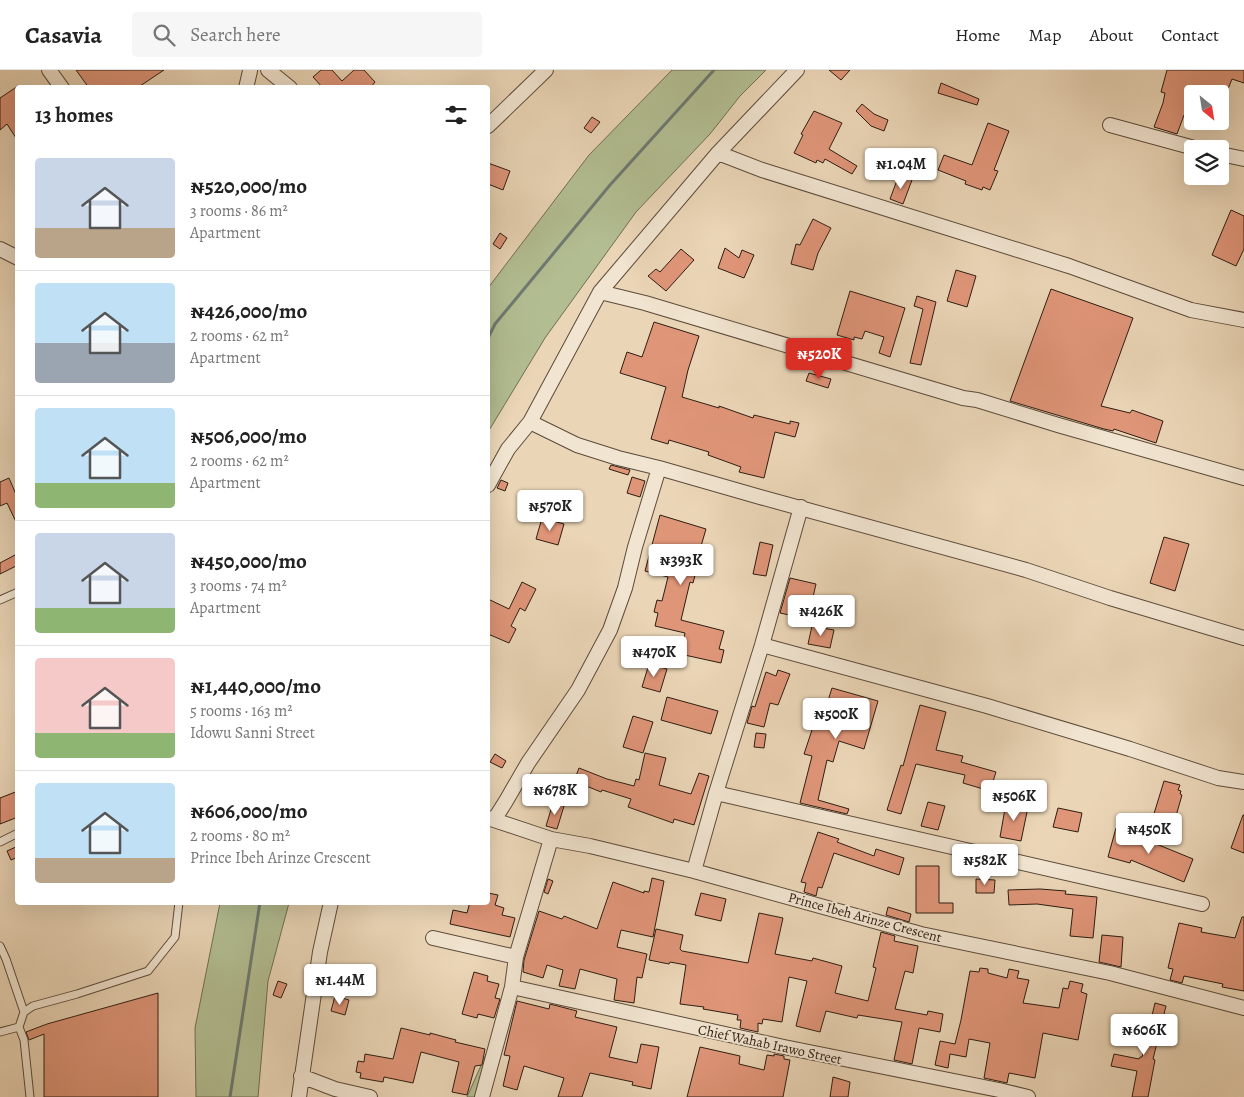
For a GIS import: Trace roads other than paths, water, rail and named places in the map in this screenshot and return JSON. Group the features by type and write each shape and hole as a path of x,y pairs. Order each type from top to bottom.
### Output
{"street":[{"path":"49,70 60,85"},
{"path":"247,85 252,70"},
{"path":"268,70 286,85"},
{"path":"490,124 546,70"},
{"path":"490,482 508,449 530,422 600,292 718,153 797,70"},
{"path":"1110,125 1184,145"},
{"path":"718,153 762,170 1069,266 1191,310 1244,320"},
{"path":"1229,156 1244,159"},
{"path":"0,249 15,256"},
{"path":"600,292 645,302 963,398 978,400 1244,478"},
{"path":"530,422 577,445 618,458 1026,570 1110,598 1244,638"},
{"path":"491,819 506,802 528,763 578,690 610,630 625,588 635,547 659,468"},
{"path":"694,871 762,645 801,507"},
{"path":"762,645 987,706 1130,748 1218,778 1244,782"},
{"path":"716,793 945,847 1202,904"},
{"name":"Prince Ibeh Arinze Crescent","path":"491,819 551,839 590,846 694,871 922,934 1110,973 1244,1008"},
{"path":"482,1097 512,987 516,957 551,839"},
{"path":"299,1097 320,952 331,905"},
{"path":"433,938 516,957"},
{"name":"Chief Wahab Irawo Street","path":"512,987 737,1037 1028,1097"},
{"path":"301,1076 335,1089 370,1097"}],"lane":[{"path":"0,600 15,593"},
{"path":"0,842 15,834"},
{"path":"24,1012 33,1006 148,971 176,937 179,905"},
{"path":"0,946 24,1012 19,1027 24,1040 30,1097"},
{"path":"0,1032 19,1027"}],"waterway":[{"path":"490,334 495,324 610,185 714,70"},
{"path":"230,1097 260,905"}]}
